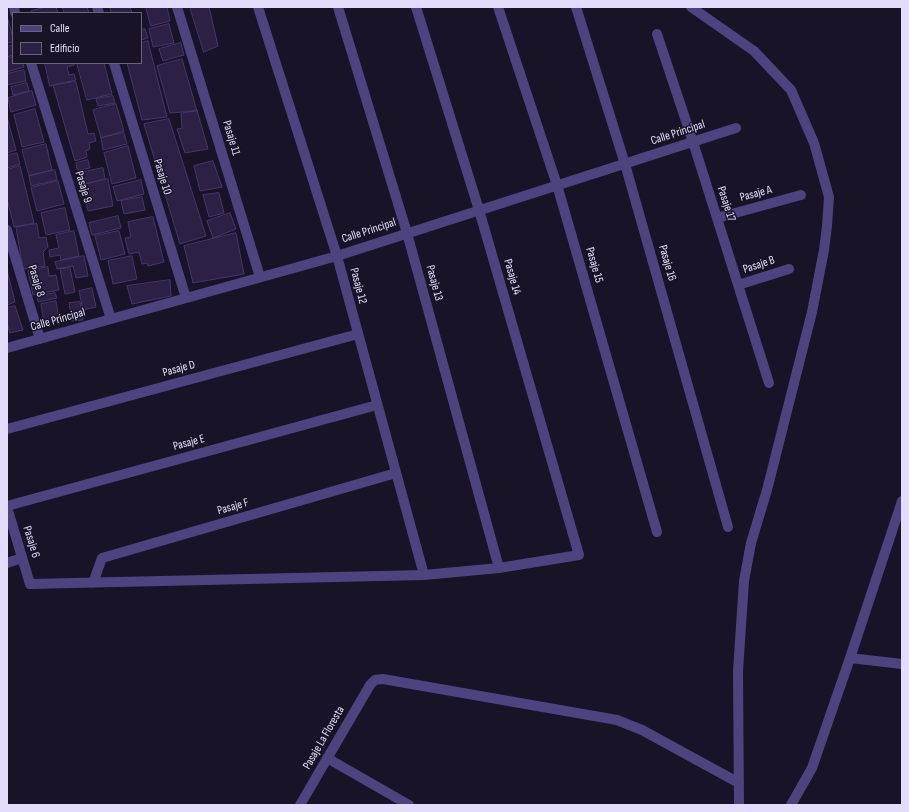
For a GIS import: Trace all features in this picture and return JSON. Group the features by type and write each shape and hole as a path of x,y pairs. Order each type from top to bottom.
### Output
{"street":[{"name":"Pasaje 11","path":"177,7 260,277"},
{"name":"Pasaje 12","path":"258,7 337,256 424,574"},
{"name":"Pasaje 13","path":"338,7 407,233 499,568"},
{"name":"Pasaje 14","path":"416,7 479,210 580,555 499,568"},
{"name":"Pasaje 15","path":"498,7 557,185 656,532"},
{"name":"Pasaje 16","path":"576,7 625,164 728,527"},
{"path":"691,7 754,51 791,90 814,143 829,197 828,226 812,312 769,483 751,543 744,581 738,671 739,805"},
{"name":"Pasaje 17","path":"657,34 769,382"},
{"name":"Pasaje 9","path":"31,64 110,319"},
{"name":"Pasaje 10","path":"114,64 186,298"},
{"name":"Calle Principal","path":"7,348 337,256 736,128"},
{"name":"Pasaje A","path":"717,218 801,195"},
{"name":"Pasaje 8","path":"7,230 40,339"},
{"name":"Pasaje B","path":"738,285 789,269"},
{"name":"Pasaje D","path":"7,429 358,334"},
{"name":"Pasaje E","path":"7,507 377,404"},
{"name":"Pasaje F","path":"92,583 102,558 396,473"},
{"path":"793,804 812,768 902,502"},
{"name":"Pasaje 6","path":"7,507 30,584 92,583"},
{"path":"7,564 22,558"},
{"path":"92,583 424,574 499,568"},
{"path":"850,658 902,664"},
{"name":"Pasaje La Floresta","path":"300,805 370,685 375,680 383,679 391,679 617,720 642,730 739,783"},
{"path":"327,758 409,805"}],"building":[{"path":"47,7 56,7 58,12 31,12"},
{"path":"63,7 87,7 89,12 64,12"},
{"path":"110,7 130,7 132,12 112,12"},
{"path":"146,7 167,7 170,21 151,26"},
{"path":"190,7 209,7 218,46 204,52"},
{"path":"7,16 12,34 12,42 7,43"},
{"path":"169,24 174,43 153,47 149,29"},
{"path":"145,29 148,38 142,40 142,30"},
{"path":"148,41 167,117 142,120 127,64 142,64 142,43"},
{"path":"181,43 184,55 163,61 159,49"},
{"path":"12,45 12,55 7,57 7,47"},
{"path":"12,57 12,64 23,64 24,67 7,72 7,59"},
{"path":"182,59 197,111 170,113 157,66"},
{"path":"45,64 74,64 67,67 69,75 74,74 76,80 50,86"},
{"path":"77,64 104,64 112,94 87,100"},
{"path":"24,70 26,81 7,85 7,74"},
{"path":"76,82 88,134 94,133 96,141 89,143 90,149 86,151 87,157 75,161 53,85"},
{"path":"27,83 29,91 13,95 11,87"},
{"path":"32,91 36,105 11,112 8,98"},
{"path":"113,96 115,103 98,106 96,99"},
{"path":"116,104 124,131 101,138 93,110"},
{"path":"35,109 44,142 22,147 14,115"},
{"path":"197,110 208,149 185,153 177,129 182,128 181,114"},
{"path":"7,117 16,150 7,153"},
{"path":"169,119 206,236 180,244 144,124"},
{"path":"124,133 127,144 103,150 101,138"},
{"path":"46,144 52,170 29,176 22,150"},
{"path":"128,146 136,178 112,184 104,153"},
{"path":"17,153 20,164 7,168 7,156"},
{"path":"88,160 90,168 77,170 76,163"},
{"path":"213,161 222,187 200,191 194,166"},
{"path":"20,166 34,223 14,227 7,199 7,170"},
{"path":"103,168 105,179 82,185 79,173"},
{"path":"55,170 57,180 31,186 29,176"},
{"path":"108,179 113,206 88,211 82,185"},
{"path":"141,180 144,194 117,201 113,187"},
{"path":"58,181 64,204 37,211 31,188"},
{"path":"219,193 224,213 209,217 203,195"},
{"path":"142,197 145,210 124,214 121,201"},
{"path":"65,208 70,230 46,235 41,213"},
{"path":"230,213 236,229 213,238 207,221"},
{"path":"118,216 121,228 92,235 89,223"},
{"path":"153,217 164,262 148,266 147,263 142,264 139,252 129,254 125,238 131,237 128,222"},
{"path":"37,224 39,238 46,237 48,247 43,252 45,266 23,269 16,227"},
{"path":"74,231 79,256 61,260 60,255 50,257 49,250 59,248 56,235"},
{"path":"119,231 125,254 101,260 95,236"},
{"path":"236,233 244,274 193,283 184,246"},
{"path":"84,256 88,276 76,278 73,266 57,269 55,262"},
{"path":"132,256 137,279 113,284 108,261"},
{"path":"48,267 49,276 56,275 59,290 33,295 28,271"},
{"path":"70,268 75,292 65,294 60,269"},
{"path":"7,270 15,302 7,305"},
{"path":"170,280 171,296 132,304 127,286"},
{"path":"92,288 96,307 83,310 79,291"},
{"path":"55,293 57,298 38,302 37,297"},
{"path":"56,301 59,320 44,323 41,304"},
{"path":"80,302 83,320 72,321 69,303"},
{"path":"15,306 23,330 10,333 7,323 7,308"}]}
